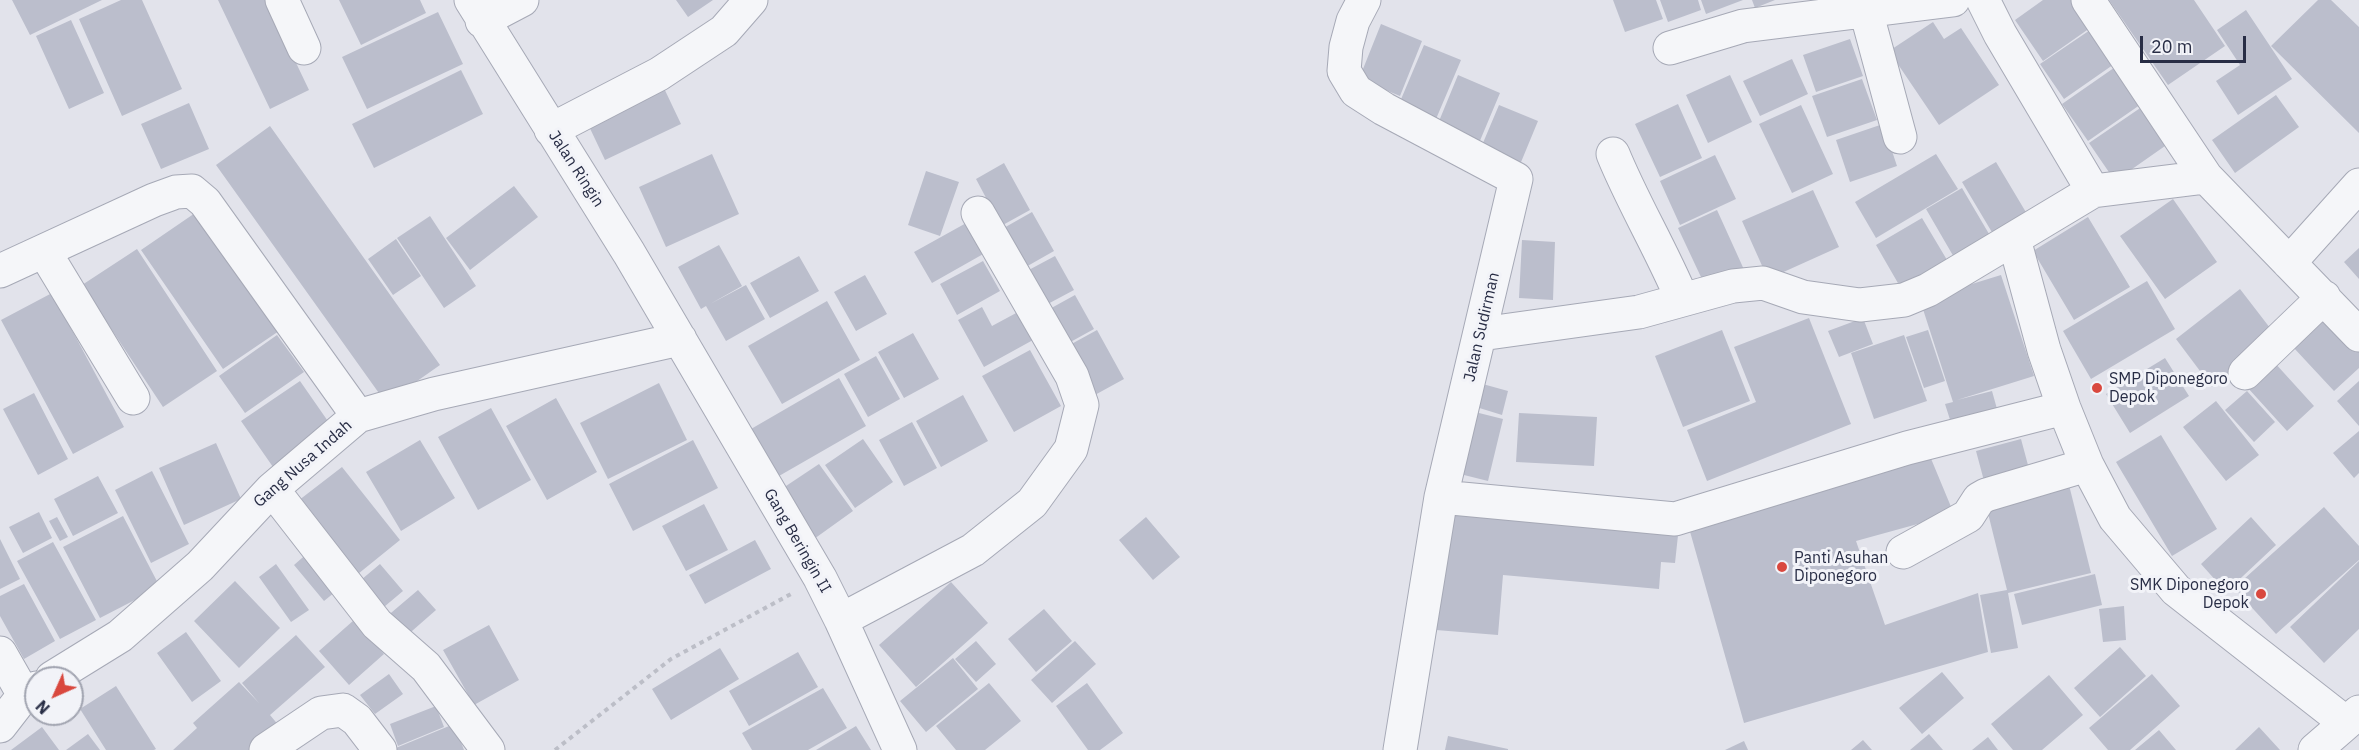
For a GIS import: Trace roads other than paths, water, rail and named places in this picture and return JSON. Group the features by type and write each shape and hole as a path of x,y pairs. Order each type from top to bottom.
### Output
{"street":[{"path":"282,0 304,48"},
{"path":"477,10 522,0"},
{"path":"550,130 658,74 724,31 751,0"},
{"name":"Jalan Sudirman","path":"1364,0 1353,21 1346,47 1344,71 1356,91 1384,109 1516,179 1441,497 1400,750"},
{"path":"1670,48 1743,26 1953,0"},
{"path":"1983,0 2000,34 2093,191"},
{"path":"2088,0 2206,177 2359,335"},
{"name":"Jalan Ringin","path":"477,10 680,339"},
{"path":"1866,11 1900,137"},
{"path":"1613,154 1632,201 1666,262 1682,299"},
{"path":"1481,334 1639,312 1733,286 1763,283 1803,297 1860,305 1904,300 1928,290 2093,191 2206,177"},
{"path":"2289,263 2359,185"},
{"path":"0,271 154,201 176,192 192,191 205,202 358,416"},
{"path":"841,620 973,550 1032,503 1071,449 1082,405 1072,376 978,213"},
{"path":"2014,239 2044,350 2064,408 2087,465 2115,518 2176,590 2353,718 2315,750"},
{"path":"44,251 134,398"},
{"path":"2245,374 2324,297"},
{"name":"Gang Nusa Indah","path":"71,666 120,636 145,615 200,566 272,489 358,416 434,394 680,339"},
{"name":"Gang Beringin II","path":"680,339 820,578 900,750"},
{"path":"1441,497 1676,519 1907,448 2064,408"},
{"path":"1903,552 1968,516 1979,499 1986,495 2087,465"},
{"path":"272,489 378,624 426,667 488,750"},
{"path":"0,653 24,683"},
{"path":"0,726 24,698"},
{"path":"266,750 321,712 343,710 357,720 380,750"}],"place":[{"name":"SMP Diponegoro Depok","path":"2097,388"},
{"name":"Panti Asuhan Diponegoro","path":"1782,567"},
{"name":"SMK Diponegoro Depok","path":"2261,594"}]}
